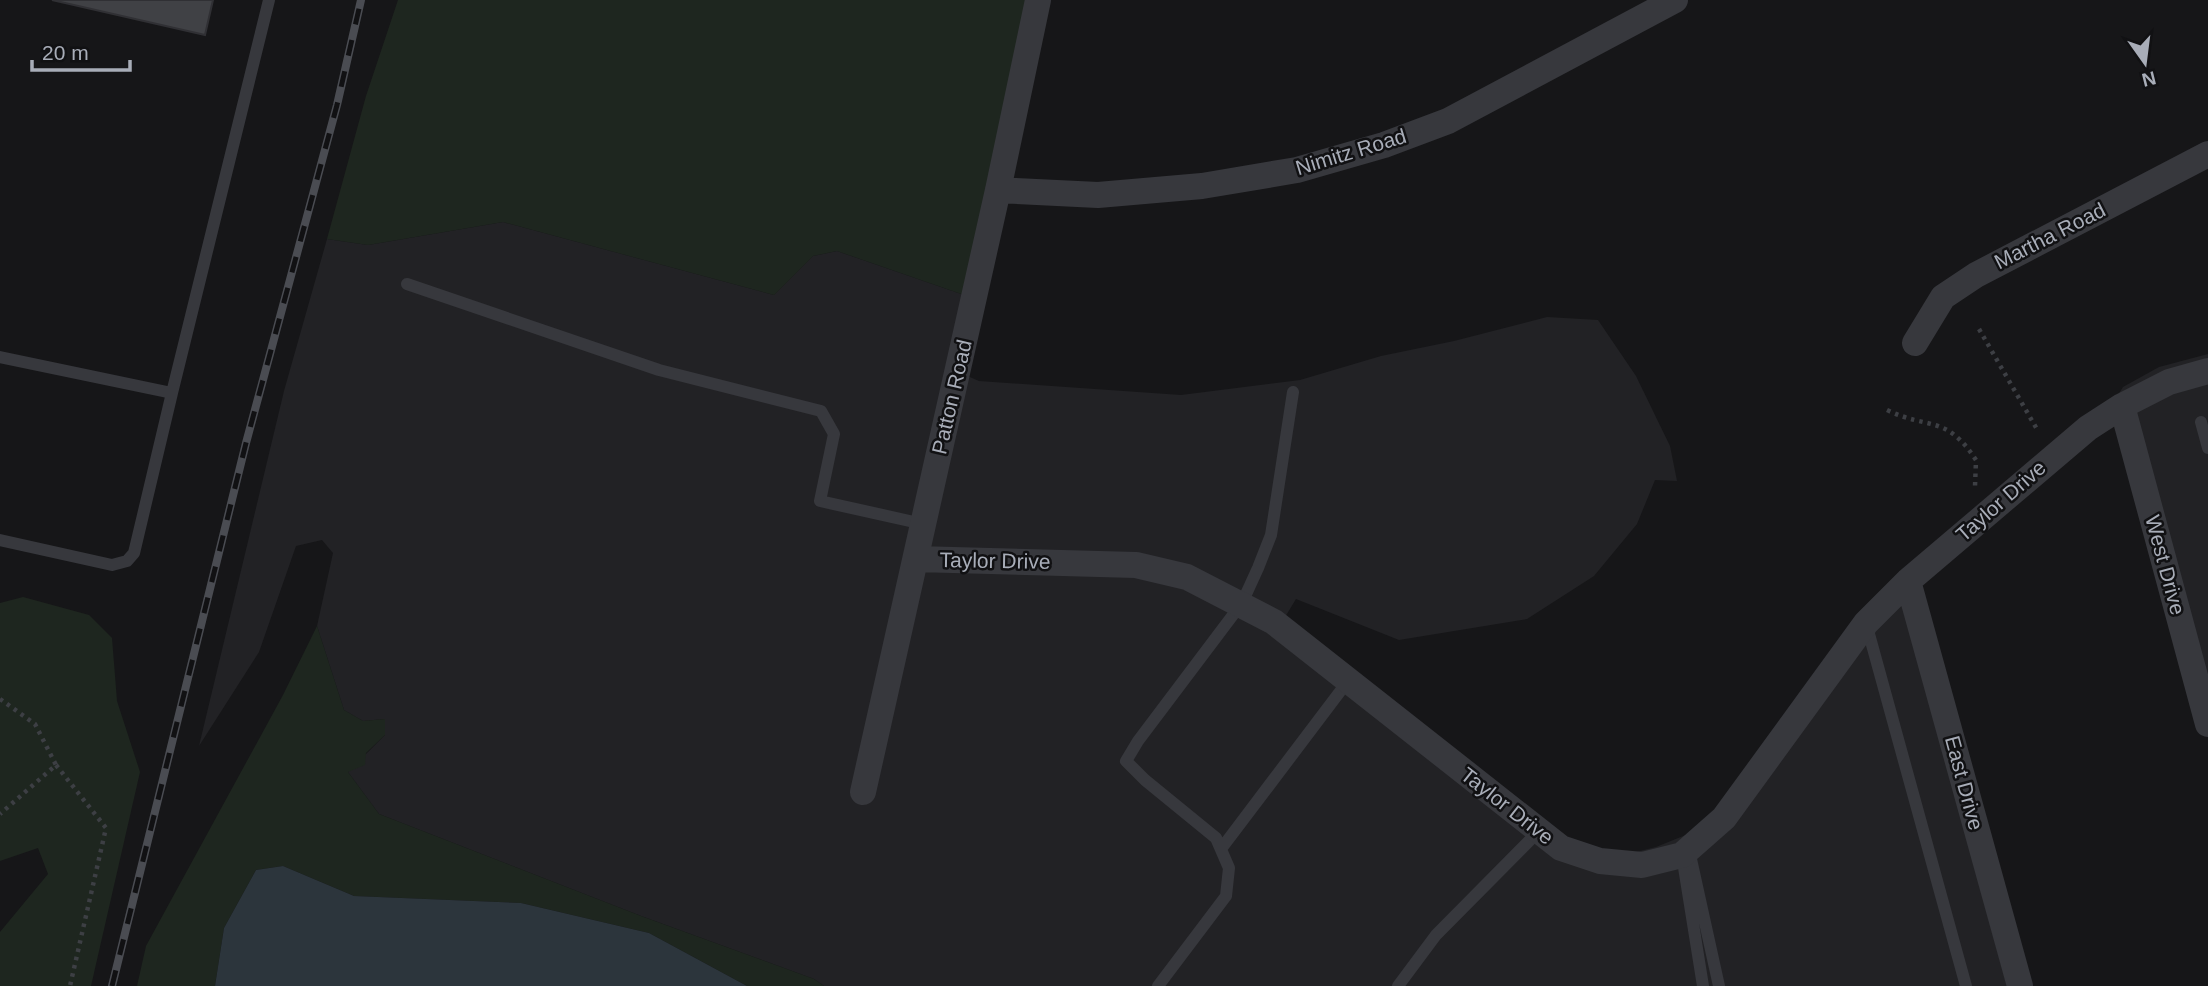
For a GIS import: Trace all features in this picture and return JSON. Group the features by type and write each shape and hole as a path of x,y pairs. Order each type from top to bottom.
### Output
{"street":[{"name":"Patton Road","path":"863,792 1038,0"},
{"name":"Nimitz Road","path":"998,190 1098,195 1202,186 1297,170 1384,145 1448,121 1675,0"},
{"name":"Martha Road","path":"1915,343 1943,297 1965,282 2208,154"},
{"name":"Taylor Drive","path":"916,559 1136,565 1187,577 1274,622 1561,848 1600,860 1642,865 1686,852 1724,818 1866,623 1908,581 2088,428 2122,405 2169,382 2208,371"},
{"name":"West Drive","path":"2122,405 2208,724"},
{"name":"East Drive","path":"1908,581 2020,986"}],"lane":[{"path":"0,540 112,565 127,561 134,553 269,0"},
{"path":"407,284 659,370 821,411 834,434 820,501 923,524"},
{"path":"0,358 172,393"},
{"path":"1158,986 1226,896 1229,868 1216,838 1126,761 1241,603 1271,535 1293,392"},
{"path":"2201,422 2208,448"},
{"path":"1866,623 1966,986"},
{"path":"1221,849 1348,681"},
{"path":"1398,986 1436,935 1539,831"},
{"path":"1686,852 1703,986"},
{"path":"1686,852 1719,986"}],"path":[{"path":"1979,329 2053,456"},
{"path":"1887,410 1900,416 1939,425 1956,435 1976,460 1975,489"},
{"path":"0,699 35,724 56,765 106,828 70,986"},
{"path":"0,814 56,765"}],"shaded area":[{"path":"398,0 1039,0 970,297 837,251 813,256 774,295 503,222 368,245 327,239 366,96"},
{"path":"503,222 774,295 813,256 837,251 970,297 956,371 979,381 1181,395 1300,380 1381,356 1547,317 1598,320 1636,376 1670,446 1677,481 1655,480 1637,524 1594,576 1527,619 1399,640 1296,599 1279,627 1571,840 1624,855 1656,847 1693,832 1747,783 1899,592 2007,986 824,986 814,979 641,916 379,814 348,772 385,735 385,719 363,721 344,710 317,626 333,553 322,540 296,546 259,652 199,746 284,391 327,239 368,245"},
{"path":"2208,354 2208,722 2118,395 2123,387 2159,367"},
{"path":"23,597 89,615 112,638 117,701 140,772 91,986 0,986 0,932 48,874 38,848 0,861 0,603"},
{"path":"317,626 344,710 363,721 385,719 385,735 366,753 365,765 348,772 379,814 641,916 814,979 824,986 747,986 649,933 521,903 354,896 283,866 256,870 224,928 215,986 137,986 146,946 283,695"},
{"path":"283,866 354,896 521,903 649,933 747,986 215,986 224,928 256,870"}],"building":[{"path":"52,0 213,0 205,35"}],"railway":[{"path":"112,986 246,443 337,105 361,0"}]}
